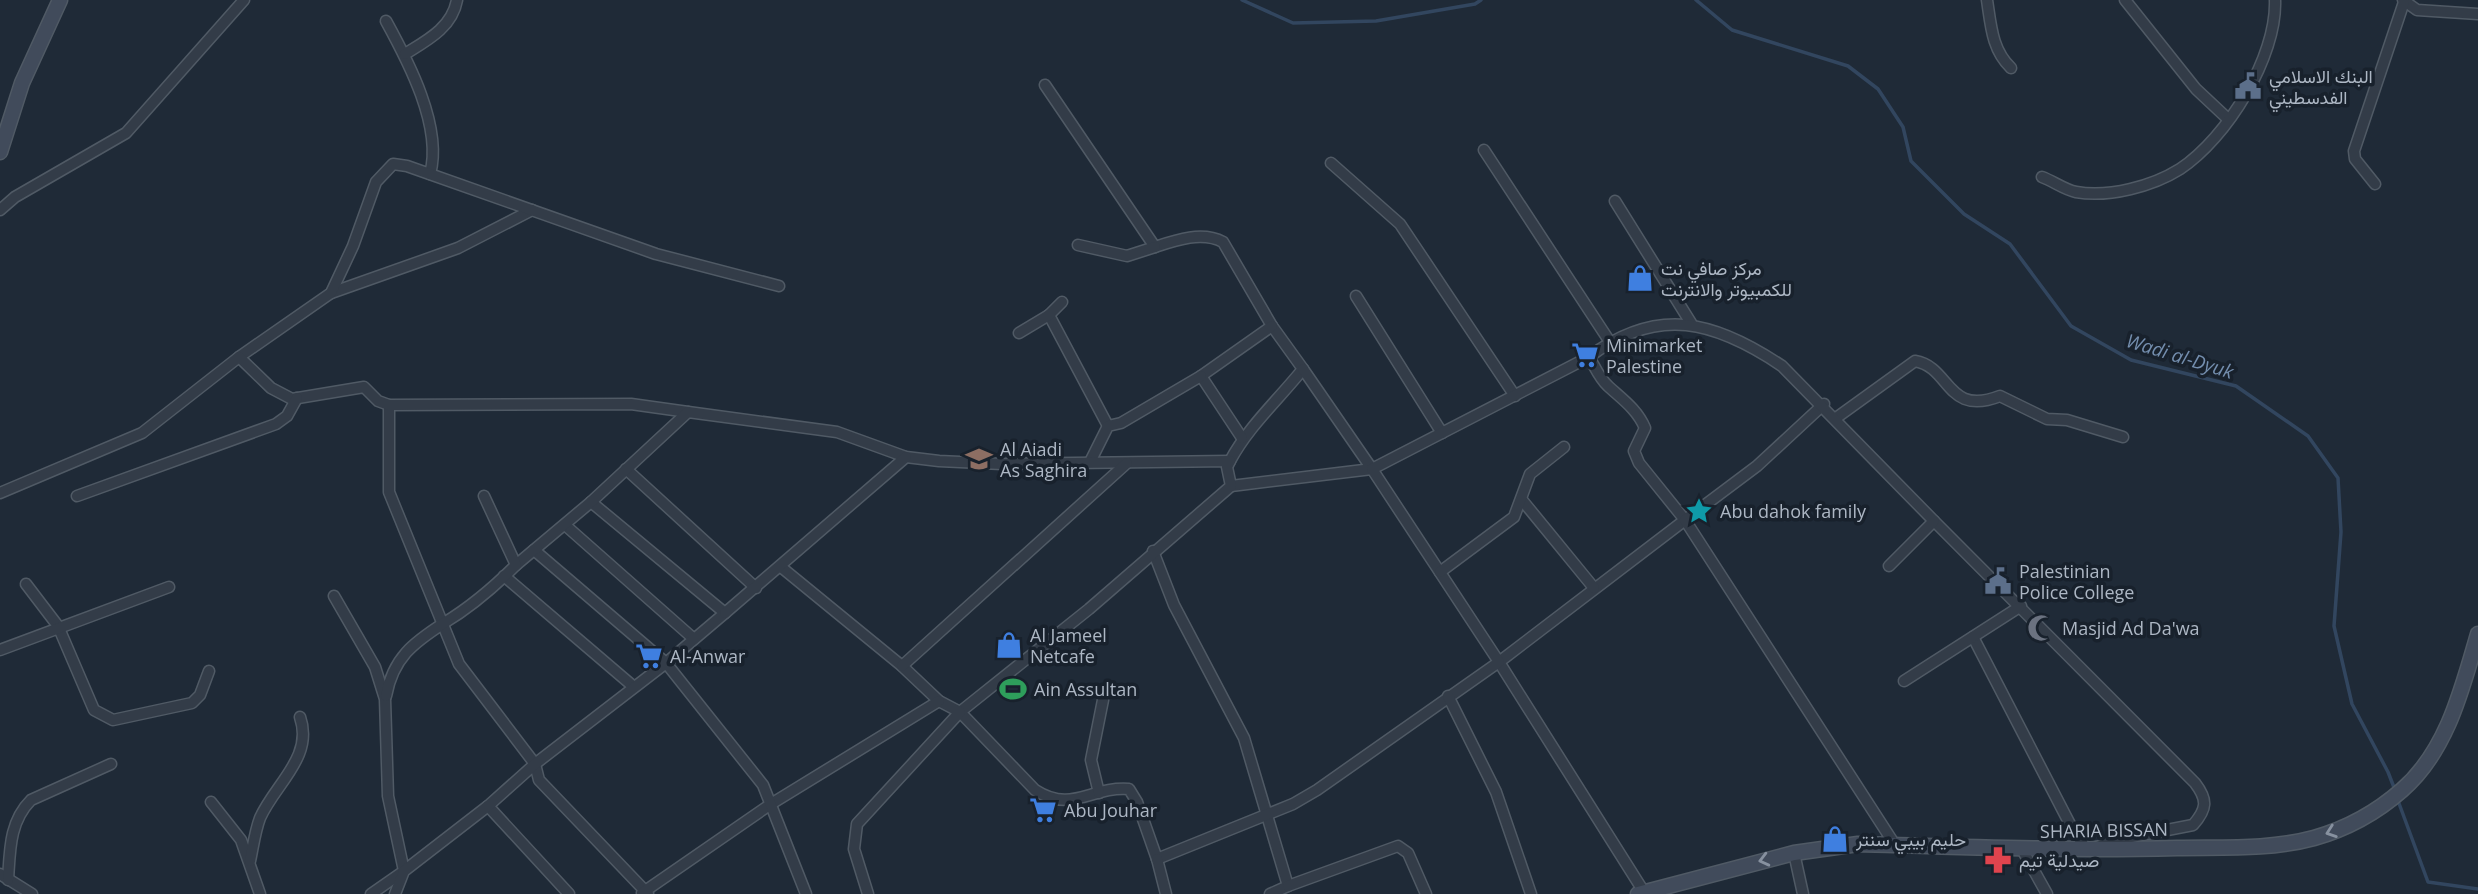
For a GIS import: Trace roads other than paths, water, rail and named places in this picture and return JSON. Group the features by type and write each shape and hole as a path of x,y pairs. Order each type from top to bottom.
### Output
{"street":[{"path":"0,152 22,83 60,0"},
{"path":"0,210 15,197 126,133 244,0"},
{"path":"405,54 443,27 455,9 457,0"},
{"path":"1987,0 1999,56 2011,68"},
{"path":"2125,0 2196,89 2228,119"},
{"path":"2042,177 2075,192 2114,191 2157,180 2189,162 2228,119 2262,59 2274,24 2275,0"},
{"path":"2375,184 2355,159 2354,151 2404,1 2417,10 2478,14"},
{"path":"386,21 405,54 428,121 434,163 430,174"},
{"path":"1045,85 1155,247"},
{"path":"1484,150 1610,342"},
{"path":"1331,163 1400,224 1515,396"},
{"path":"331,293 353,246 376,183 384,170 393,164 430,174 656,254 779,286"},
{"path":"1615,201 1691,323"},
{"path":"0,493 142,433 239,357 331,293 458,248 532,210"},
{"path":"1078,244 1127,256 1202,237 1212,236 1223,242 1272,326 1372,469 1499,662 1641,893"},
{"path":"1356,296 1442,433"},
{"path":"1019,333 1049,316 1062,302"},
{"path":"1049,316 1108,426"},
{"path":"868,894 853,849 857,824 960,712 1088,609 1231,486 1372,469 1589,358 1610,342 1655,327 1691,323 1758,349 1782,366 1824,404 1934,521 2021,606 2204,795 2206,808 2193,825 2126,838 2087,850 2073,830 1973,637"},
{"path":"1108,426 1121,423 1201,376 1272,326"},
{"path":"239,357 271,388 298,398 364,387 377,401 389,405 631,404 837,432 906,457 1002,464 1230,461"},
{"path":"1589,358 1603,381 1619,394 1643,421 1645,428 1634,451 1639,463 1685,520 1895,845"},
{"path":"1836,418 1915,361 1925,365 1966,400 1986,402 2000,396 2046,419 2067,420 2123,437"},
{"path":"1231,486 1227,467 1242,438 1303,369"},
{"path":"1201,376 1242,438"},
{"path":"77,496 259,431 287,416 298,398"},
{"path":"1157,859 1293,804 1337,778 1499,662 1756,466 1824,404"},
{"path":"389,405 389,492 459,664 535,764 539,780 645,893 771,804 939,701"},
{"path":"395,894 404,872 388,796 386,699 389,676 414,641 444,623 504,576 592,502 688,412"},
{"path":"1090,462 1108,426"},
{"path":"1440,572 1514,517 1522,500 1521,491 1530,474 1564,447"},
{"path":"371,894 404,872 488,806 535,764 666,663 906,457"},
{"path":"902,666 1127,463"},
{"path":"626,469 756,588"},
{"path":"484,496 516,565"},
{"path":"1522,500 1594,588"},
{"path":"592,502 725,613"},
{"path":"1889,566 1934,521"},
{"path":"565,525 694,639"},
{"path":"534,550 666,663 751,766 771,804 806,894"},
{"path":"1153,551 1174,605 1244,738 1288,886"},
{"path":"781,567 902,666 939,701 960,712 1035,790 1044,796 1059,802 1124,788 1134,794 1166,894"},
{"path":"504,576 634,687"},
{"path":"26,584 58,626 94,710 105,718 120,719 192,703 200,695 209,671"},
{"path":"0,650 58,626 169,587"},
{"path":"334,596 375,667 386,699"},
{"path":"1904,681 2021,606"},
{"name":"SHARIA BISSAN","path":"1641,893 1821,847 1895,845 2023,851 2087,850 2285,843 2341,830 2396,794 2439,742 2471,677 2477,646"},
{"path":"1448,696 1496,792 1531,894"},
{"path":"1099,793 1091,760 1103,700"},
{"path":"250,861 260,820 299,758 304,741 300,717"},
{"path":"32,894 4,877 13,830 22,809 31,800 111,764"},
{"path":"211,802 241,840 260,894"},
{"path":"488,806 569,894"},
{"path":"1269,894 1398,846 1408,853 1426,894"},
{"path":"2023,851 2047,894"},
{"path":"1794,853 1803,894"}],"waterway":[{"name":"Wadi al-Dyuk","path":"1242,0 1293,23 1376,21 1475,4 1481,0"},
{"name":"Wadi al-Dyuk","path":"1696,0 1732,30 1848,66 1878,89 1903,127 1911,161 1964,214 2010,244 2071,326 2131,360 2236,386 2308,436 2338,478 2341,532 2334,626 2352,704 2395,790"},
{"name":"Wadi al-Dyuk","path":"2397,798 2428,882 2478,889"}],"place":[{"name":"البنك الاسلامي الفدسطيني","path":"2248,86"},
{"name":"مركز صافي نت للكمبيوتر والانترنت","path":"1640,278"},
{"name":"Minimarket Palestine","path":"1585,355"},
{"name":"Al Aiadi As Saghira","path":"979,459"},
{"name":"Abu dahok family","path":"1699,511"},
{"name":"Palestinian Police College","path":"1998,581"},
{"name":"Masjid Ad Da'wa","path":"2041,628"},
{"name":"Al Jameel Netcafe","path":"1009,645"},
{"name":"Al-Anwar","path":"649,656"},
{"name":"Ain Assultan","path":"1013,689"},
{"name":"Abu Jouhar","path":"1043,810"},
{"name":"حليم بيبي سنتر","path":"1835,839"},
{"name":"صيدلية تيم","path":"1998,860"}]}
